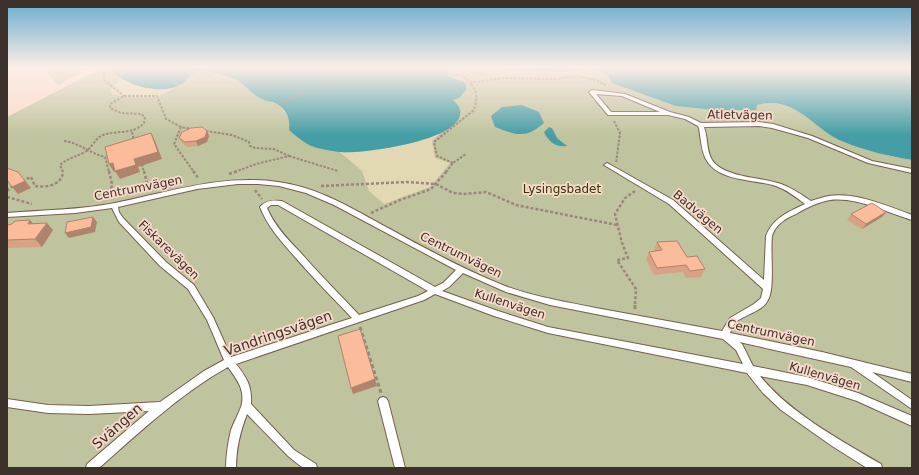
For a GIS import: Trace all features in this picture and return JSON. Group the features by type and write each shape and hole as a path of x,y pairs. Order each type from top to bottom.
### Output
{"lane":[{"path":"668,113 610,114 592,92 616,94 629,97 668,113 687,118 700,125"},
{"name":"Atletvägen","path":"810,204 780,185 769,181 734,175 719,170 710,161 700,125 760,124 791,130 870,162 912,171"},
{"name":"Badvägen","path":"607,165 671,202 684,212 767,288"},
{"name":"Centrumvägen","path":"7,215 111,206 204,186 239,181 279,184 306,191 364,217 461,270 504,288 544,300 850,361 912,378"},
{"path":"877,468 829,439 784,407 764,389 750,370 740,347 724,335 733,320 765,300 767,288 769,236 772,228 790,214 810,204 831,198 858,201 912,218"},
{"name":"Kullenvägen","path":"358,319 276,229 263,211 263,207 266,203 280,203 435,291 497,314 548,330 808,381 858,397 912,422"},
{"name":"Fiskarevägen","path":"111,206 121,220 163,264 191,287 210,319 229,362 244,380 247,393 246,406 236,430 231,455 231,468"},
{"name":"Vandringsvägen","path":"162,406 207,374 229,362 421,298 446,285 461,270"},
{"path":"850,361 912,405"},
{"path":"383,402 400,468"},
{"path":"7,403 48,409 82,410 162,406"},
{"name":"Svängen","path":"91,468 162,406"},
{"path":"246,406 291,453 312,468"}],"path":[{"path":"117,90 124,96"},
{"path":"453,164 437,156 434,142 472,113 477,94 476,90"},
{"path":"611,90 616,94"},
{"path":"280,105 305,92"},
{"path":"7,191 12,185 31,177 35,186 38,187 56,184 65,174 65,171 60,165 70,156 84,153 94,140 110,133 132,132 142,126 145,122 144,117 141,114 121,113 110,108 110,104 124,96 157,96 166,119 181,127 195,129"},
{"path":"610,114 620,133 615,170"},
{"path":"181,127 174,144 204,186"},
{"path":"203,130 232,135 249,142 250,146 255,148 274,149 308,163 338,171"},
{"path":"132,132 135,145"},
{"path":"64,141 74,142 88,149 91,153 105,157 112,184 111,206"},
{"path":"364,217 392,203 431,189 453,164 466,154"},
{"path":"222,176 256,164 289,156"},
{"path":"142,164 150,193"},
{"path":"314,187 408,182 436,184 453,192 464,194 486,192 516,205 617,225"},
{"path":"635,319 636,289 617,260 628,258 622,243 615,214 625,198 642,186"},
{"path":"358,319 383,402"}],"green space":[{"name":"Lysingsbadet","path":"59,90 251,90 261,98 279,105 290,119 289,130 309,145 340,152 400,146 425,139 443,131 451,106 452,90 683,90 757,105 774,103 790,105 842,141 890,156 912,160 912,468 7,468 7,117"}],"sand":[{"path":"110,90 170,90 158,97 125,97 112,94"},
{"path":"443,131 432,141 435,158 450,163 430,187 384,204 369,191 362,171 340,152 392,147 418,141"}],"water":[{"path":"250,90 466,90 459,98 453,100 459,107 459,119 449,128 433,137 389,148 350,152 338,152 316,148 304,142 289,130 288,117 280,106 276,103 260,98"},
{"path":"632,90 912,90 912,160 878,153 844,142 822,129 803,114 783,104 771,103 757,105 756,110 716,110 676,106"},
{"path":"522,105 539,112 544,123 532,132 521,134 495,127 491,116 502,107"},
{"path":"549,127 552,128 557,138 567,146 559,146 550,141 544,132"}],"building":[{"path":"202,127 207,131 205,137 196,141 185,142 179,138 182,132 191,128"},
{"path":"151,133 158,152 134,159 136,165 115,171 113,163 109,164 105,147"},
{"path":"7,168 18,172 25,181 12,187 7,180"},
{"path":"872,203 886,212 866,224 851,214"},
{"path":"93,217 91,227 65,233 67,222"},
{"path":"30,220 28,224 47,223 35,239 7,240 7,225 12,224 15,221"},
{"path":"677,241 687,257 697,256 705,269 690,271 686,265 657,268 649,252 662,250 657,242"},
{"path":"360,329 375,379 351,388 338,336"}]}
